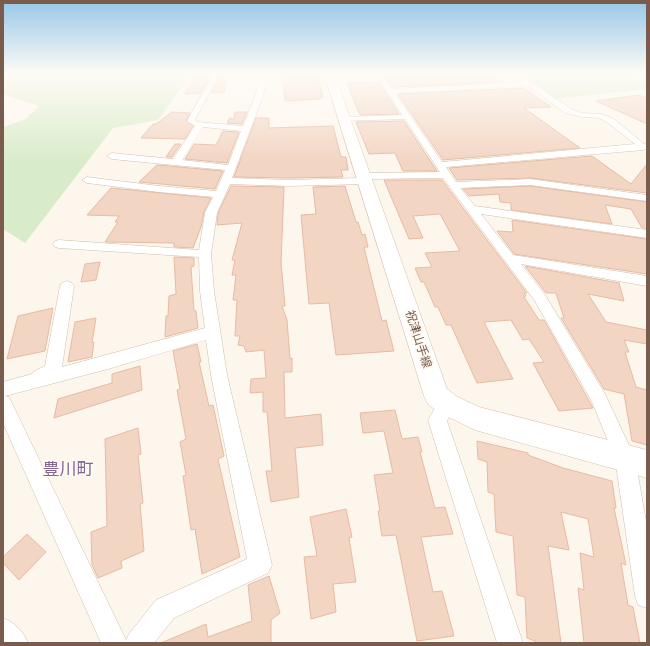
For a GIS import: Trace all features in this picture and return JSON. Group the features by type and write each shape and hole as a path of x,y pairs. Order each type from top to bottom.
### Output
{"street":[{"path":"201,103 191,121 201,124 245,129"},
{"path":"138,643 165,609 260,565 219,375 207,291 205,254 211,213 226,181 256,103"},
{"name":"祝津山手線","path":"338,103 437,396 447,404 475,418 647,464"},
{"path":"397,103 453,185 540,298 599,399 625,458 647,596"},
{"path":"556,103 568,111 601,116 611,121 645,146"},
{"path":"343,119 407,117"},
{"path":"174,163 201,124"},
{"path":"440,165 645,146"},
{"path":"112,156 174,163 226,181"},
{"path":"87,180 159,189 226,181 288,183 447,175"},
{"path":"453,185 530,182 647,198"},
{"path":"471,208 647,234"},
{"path":"59,244 205,254"},
{"path":"509,258 647,281"},
{"path":"27,383 53,370 67,286"},
{"path":"3,389 213,332"},
{"path":"3,403 114,643"},
{"path":"447,404 437,420 510,643"},
{"path":"3,631 15,643"}],"green space":[{"path":"30,103 170,103 158,120 113,128 25,243 3,229 3,127 26,119 39,106"}],"building":[{"path":"355,103 392,103 399,114 360,115"},
{"path":"404,103 546,103 551,107 524,108 580,148 443,160"},
{"path":"601,103 647,103 647,124"},
{"path":"172,112 190,113 186,121 193,126 185,139 141,138 153,124 156,124"},
{"path":"235,112 247,112 242,124 227,123 230,118 234,119"},
{"path":"256,118 269,118 269,128 333,126 341,157 346,157 348,170 341,170 343,177 234,177"},
{"path":"404,121 437,171 403,171 395,153 369,154 356,122"},
{"path":"223,131 239,132 227,163 185,159 194,144 216,145"},
{"path":"175,144 181,144 172,157 166,157"},
{"path":"592,156 631,184 647,164 647,193 530,178 457,180 449,168"},
{"path":"157,165 223,171 215,189 139,182"},
{"path":"384,180 442,180 527,293 524,293 526,296 524,297 539,320 544,320 593,408 559,411 533,363 544,362 529,339 523,340 511,320 484,322 513,379 477,383 451,325 446,325 438,307 435,307 424,282 421,282 415,268 432,267 425,253 460,251 440,214 413,216 423,238 409,239"},
{"path":"231,186 284,187 281,263 285,306 282,306 287,320 290,359 292,358 292,372 284,372 285,418 321,414 323,445 295,448 299,497 271,502 266,471 272,471 267,412 263,412 263,392 250,393 251,379 266,378 264,350 246,352 244,346 238,345 240,336 235,336 237,300 233,300 236,275 232,275 235,260 232,260 242,223 217,225 218,213"},
{"path":"345,186 356,222 358,222 362,235 365,234 368,247 364,247 382,321 386,320 394,351 336,355 329,303 309,304 301,215 316,214 313,187"},
{"path":"530,186 647,202 647,228 642,228 631,209 605,205 612,224 511,210 511,203 500,202 499,194 469,196 463,189"},
{"path":"111,188 211,198 204,212 201,227 193,248 174,247 174,243 105,242 118,222 115,222 119,216 87,215"},
{"path":"512,220 647,239 647,274 514,254 497,231 513,232"},
{"path":"174,257 194,258 194,266 191,267 194,311 196,311 198,328 165,337 169,296 176,294"},
{"path":"100,262 96,280 81,282 85,264"},
{"path":"525,266 619,283 624,301 588,294 606,322 647,330 647,344 624,340 629,352 625,352 636,387 647,390 647,445 632,441 624,394 604,389 561,318 564,318 556,293 546,293"},
{"path":"53,308 45,351 7,359 18,316"},
{"path":"96,318 92,343 94,342 92,357 68,362 75,322"},
{"path":"197,344 201,362 199,362 209,406 213,405 224,456 218,459 240,557 202,574 195,529 191,530 183,476 186,475 180,442 186,439 177,390 180,389 173,351"},
{"path":"140,366 142,390 54,418 58,399 112,383 112,374"},
{"path":"395,410 402,439 418,437 422,452 420,452 435,508 445,507 453,534 421,537 433,592 442,591 454,636 417,641 396,535 382,536 378,511 380,511 374,475 393,473 384,431 363,433 360,413"},
{"path":"138,428 141,454 138,455 143,503 140,504 144,551 121,561 122,568 98,578 92,565 91,532 107,526 105,439"},
{"path":"477,441 528,453 528,455 563,468 612,481 616,508 614,508 626,565 621,563 628,605 633,607 640,643 584,643 578,588 584,590 580,553 594,557 588,519 561,512 569,550 548,546 561,643 535,643 535,641 527,638 525,597 517,595 513,536 496,532 494,494 488,492 487,462 478,459"},
{"path":"346,509 352,537 349,538 356,582 333,584 336,612 311,619 304,557 317,556 310,517"},
{"path":"27,534 46,552 19,580 3,563 3,557"},
{"path":"269,576 280,613 271,620 271,643 161,643 206,624 208,637 252,621 248,585"}],"district":[{"name":"豊川町","path":"68,469"}]}
